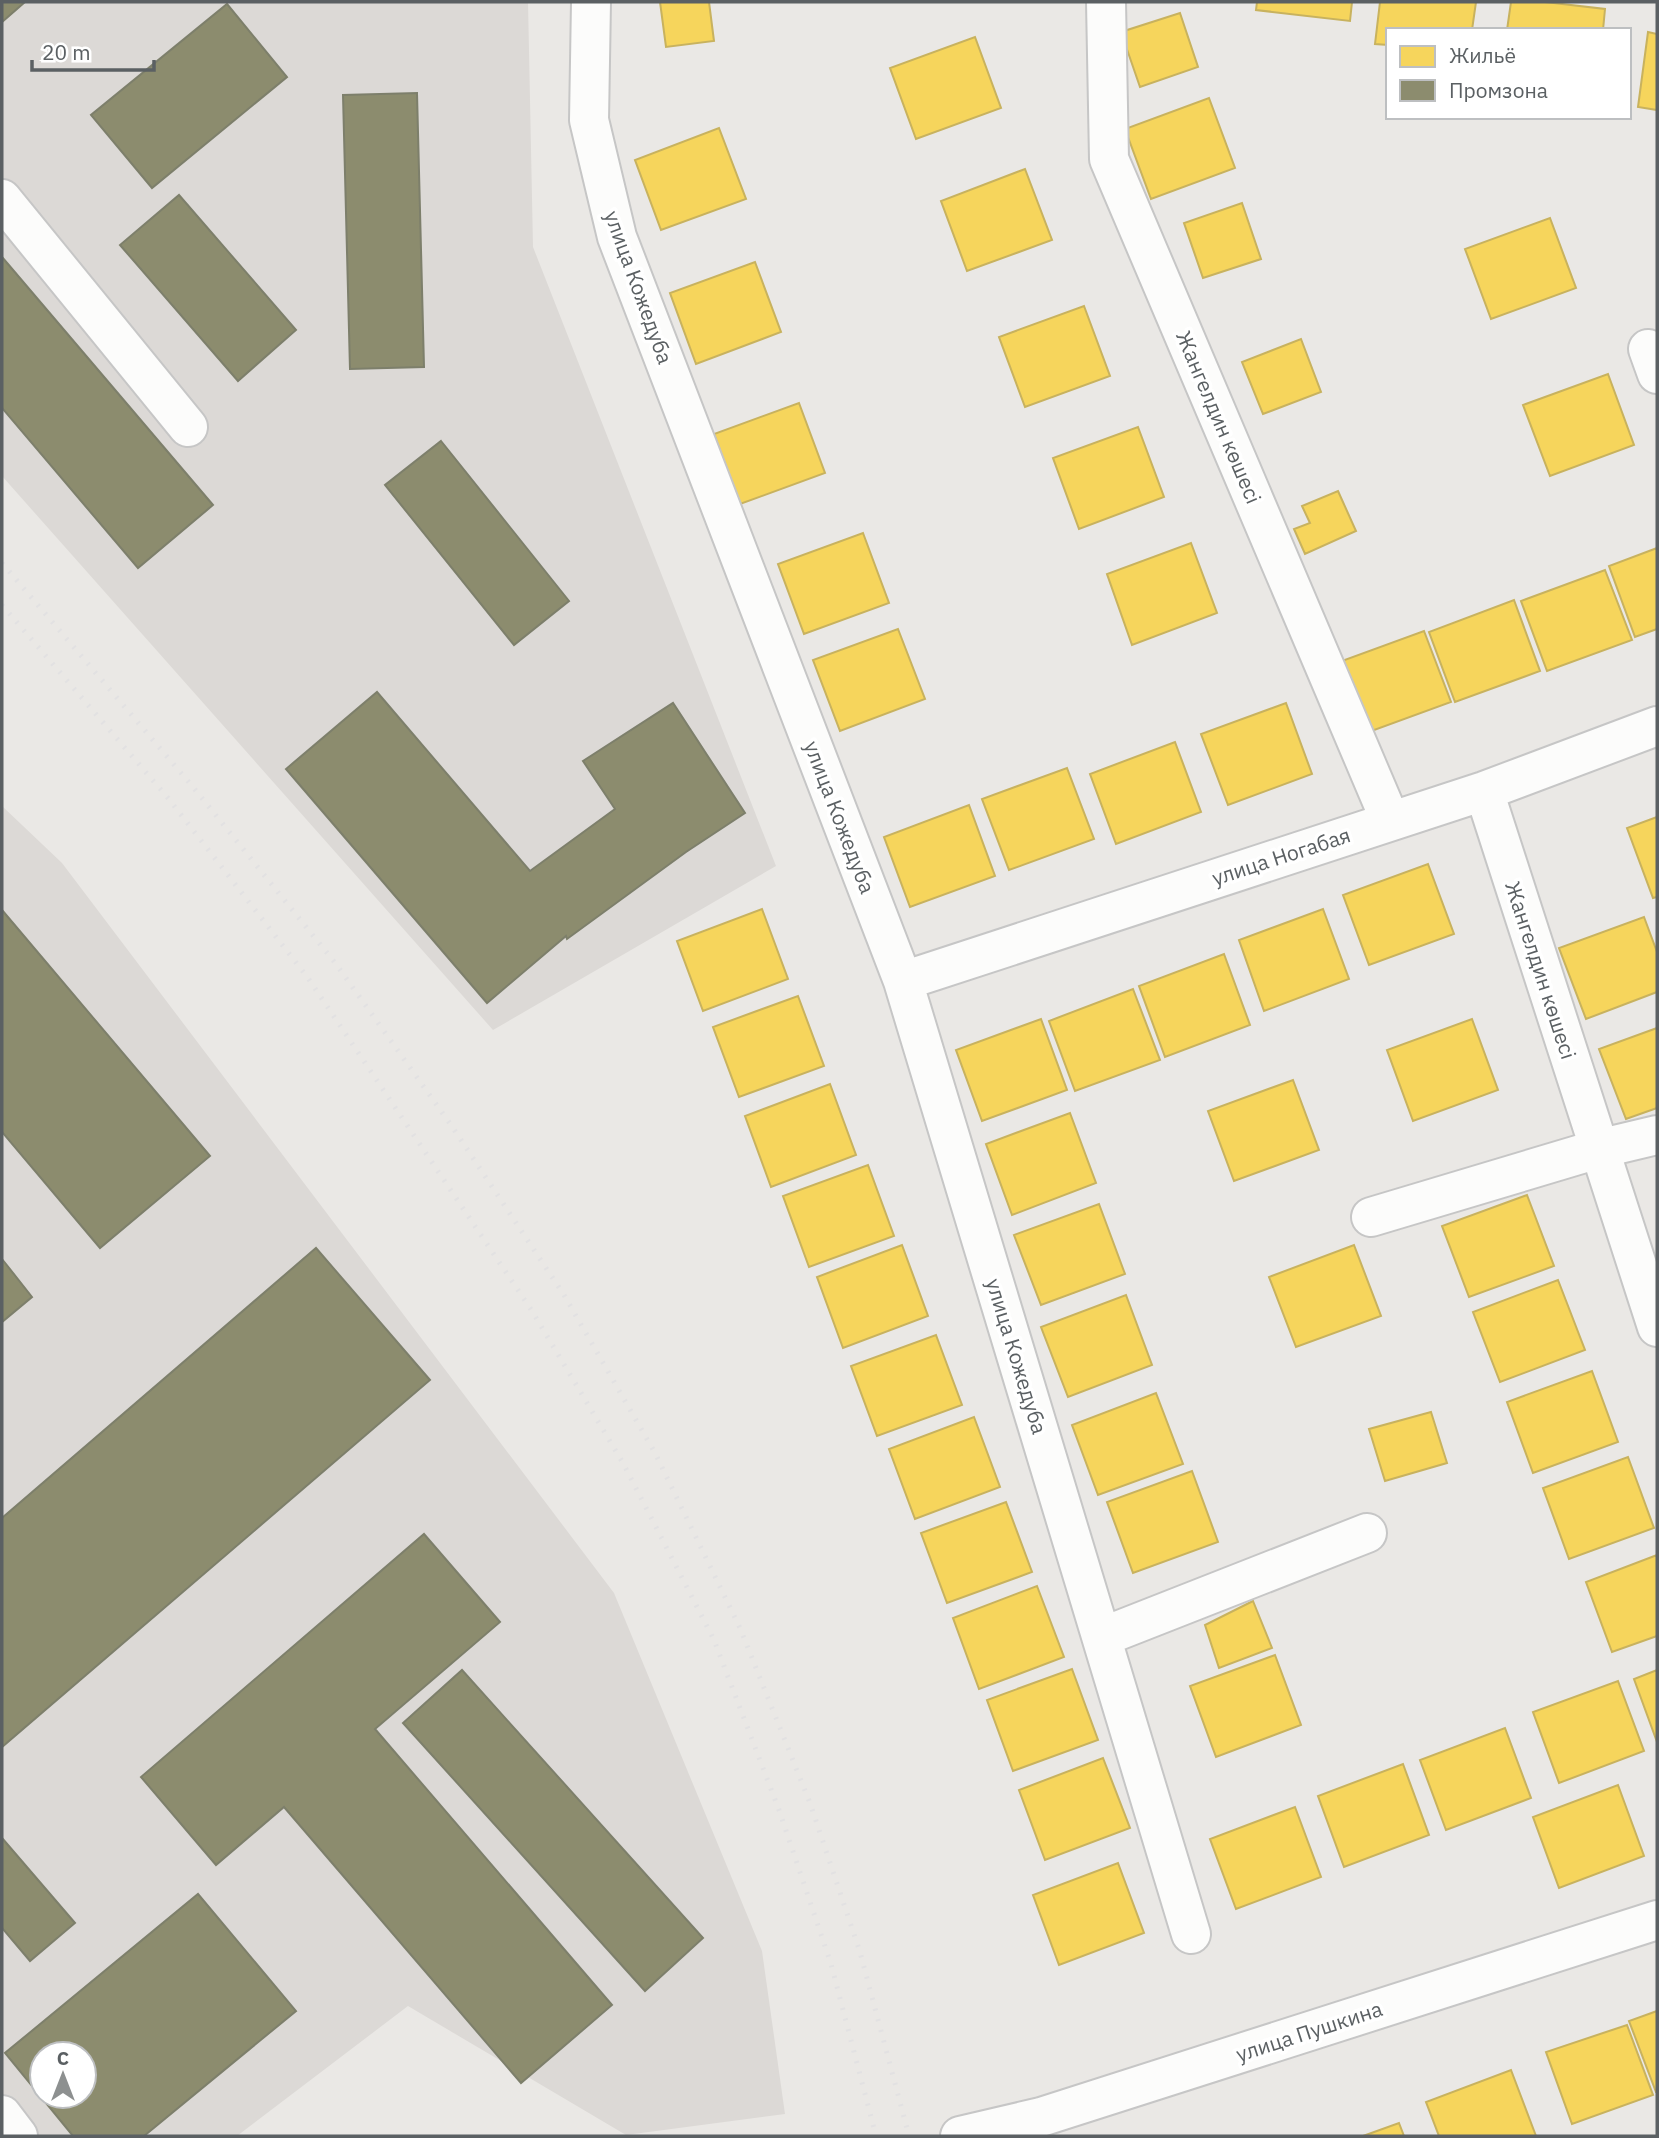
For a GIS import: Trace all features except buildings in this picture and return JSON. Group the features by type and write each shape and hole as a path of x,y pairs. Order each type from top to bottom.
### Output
{"street":[{"name":"улица Кожедуба","path":"591,2 589,120 617,237 903,981 1191,1934"},
{"name":"Жангелдин көшесі","path":"1106,2 1109,159 1390,820"},
{"path":"2,199 188,427"},
{"name":"улица Ногабая","path":"903,981 1484,791 1657,726"},
{"name":"Жангелдин көшесі","path":"1484,791 1657,1327"},
{"path":"1371,1217 1598,1149 1657,1135"},
{"path":"1102,1637 1367,1533"},
{"name":"улица Пушкина","path":"960,2136 1004,2131 1657,1920"},
{"path":"2,2115 18,2136"}],"shaded area":[{"path":"2,2 528,2 533,247 776,866 493,1030 2,476"},
{"path":"2,806 62,863 614,1593 762,1951 785,2114 626,2135 408,2006 237,2136 2,2136"}],"railway":[{"path":"2,563 193,787 336,964 451,1125 564,1295 655,1453 740,1628 810,1803 860,1952 909,2136"},
{"path":"2,605 168,798 308,978 532,1311 623,1463 714,1640 779,1810 831,1964 876,2136"}]}
